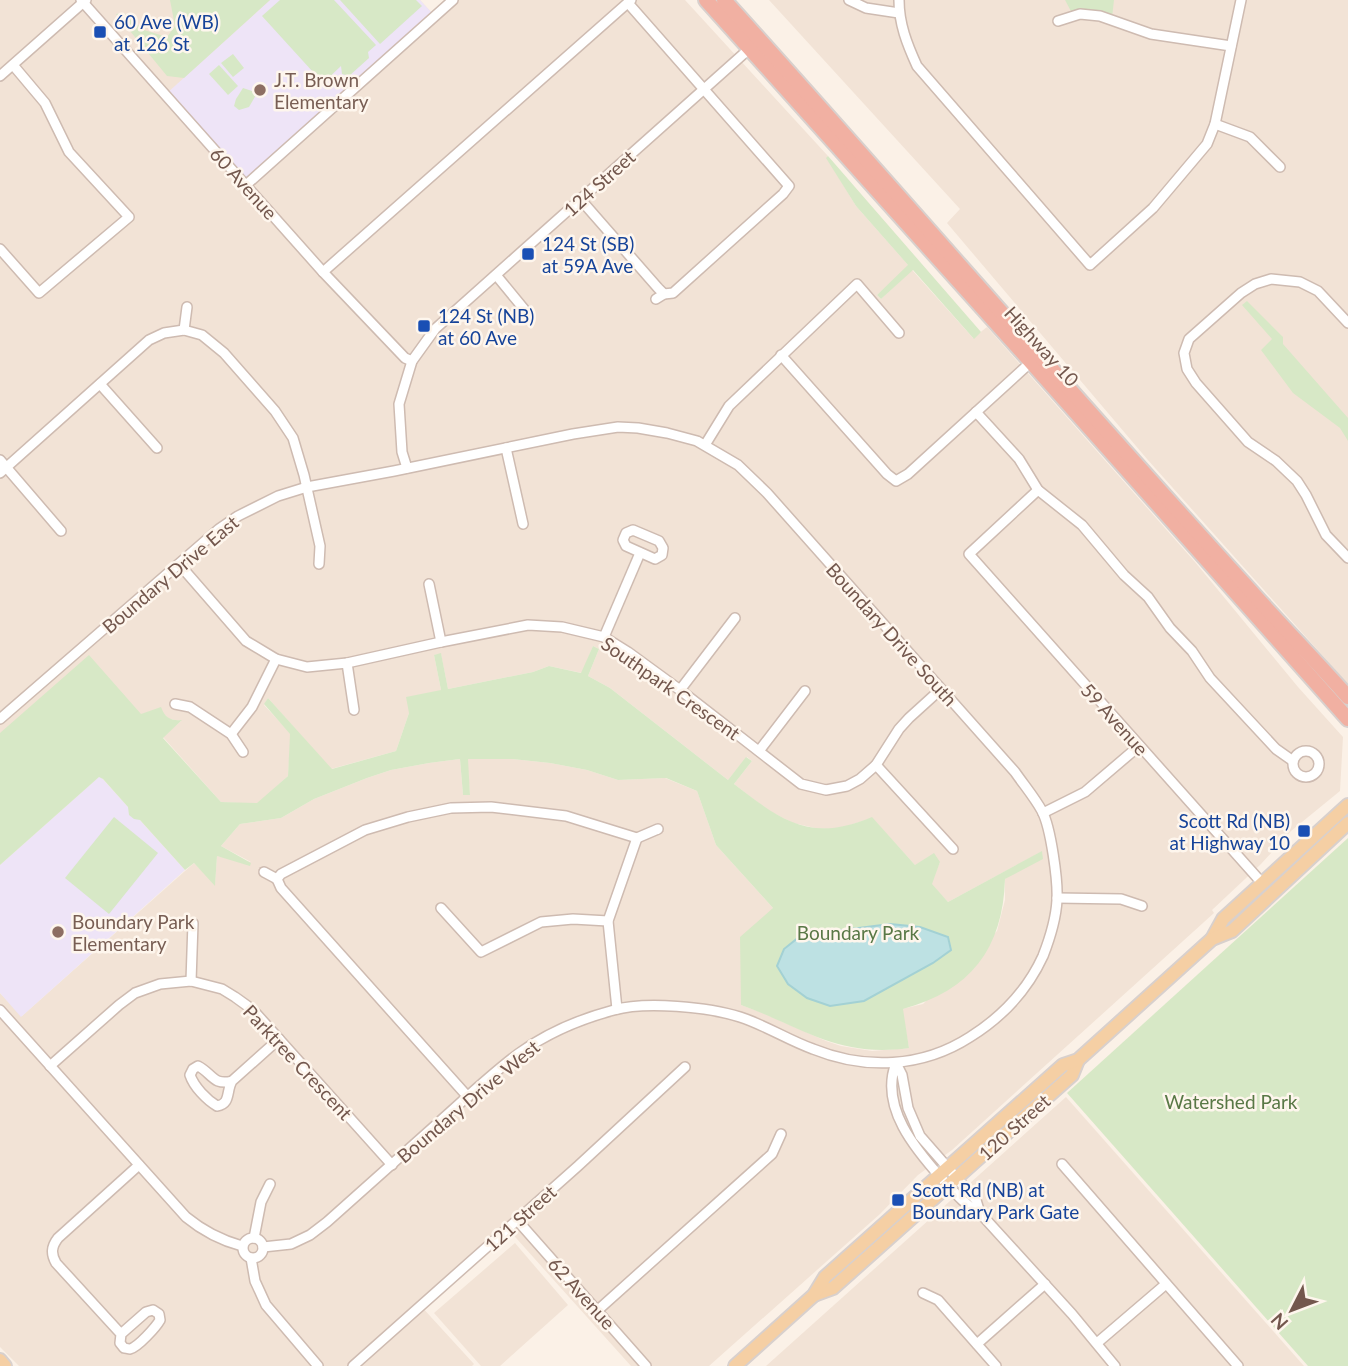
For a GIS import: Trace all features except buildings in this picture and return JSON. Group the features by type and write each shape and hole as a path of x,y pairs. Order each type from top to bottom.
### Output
{"highway":[{"name":"Highway 10","path":"706,0 1348,719"},
{"name":"Highway 10","path":"724,0 1348,697"},
{"path":"750,49 765,55 848,147 860,151"}],"main road":[{"name":"120 Street","path":"1212,940 1223,919 1348,805"},
{"name":"120 Street","path":"735,1366 814,1295 825,1277 1072,1075 1078,1059 1212,940 1232,931 1348,823"},
{"path":"0,1360 5,1366"}],"street":[{"path":"246,185 453,0"},
{"path":"849,0 866,9 899,13"},
{"path":"899,0 904,35 917,66 1090,265 1153,208 1206,144 1215,124 1241,0"},
{"path":"0,76 83,1"},
{"name":"60 Avenue","path":"83,1 323,272 405,358 412,361"},
{"path":"323,272 629,1 787,193 673,293 660,297 657,288 581,200"},
{"path":"1058,22 1080,14 1100,16 1151,34 1231,46"},
{"name":"124 Street","path":"407,468 402,452 399,404 412,361 423,344 440,324 750,49"},
{"path":"0,249 40,293 129,217 69,152 45,103 13,65"},
{"path":"1215,124 1250,137 1280,167"},
{"path":"496,275 524,309"},
{"path":"1348,323 1318,291 1300,282 1271,279 1255,284 1241,293 1189,339 1184,353 1187,369 1196,383 1248,442 1276,461 1297,481 1326,535 1348,558"},
{"path":"705,446 729,406 857,284 899,333"},
{"path":"184,330 187,307"},
{"path":"61,531 2,467 149,340 164,333 184,330 202,335 224,353 275,411 293,438 320,546 319,564"},
{"path":"781,355 896,481 908,474 1031,362"},
{"path":"100,384 157,448"},
{"path":"976,412 1019,459 1038,490 1082,526 1124,575 1147,597 1170,628 1192,651 1210,678 1276,749 1293,761"},
{"name":"Boundary Drive South","path":"407,468 618,427 667,432 697,441 738,465 767,493 1015,772 1043,813 1051,842 1057,898 1050,939 1034,976 1014,1003 990,1025 964,1042 918,1060 896,1063"},
{"path":"506,448 523,524"},
{"name":"Boundary Drive East","path":"0,719 219,529 238,516 278,496 307,487 407,468"},
{"name":"59 Avenue","path":"1038,490 969,554 1262,883"},
{"path":"604,637 640,553"},
{"name":"Southpark Crescent","path":"179,564 246,641 276,659 307,667 347,663 528,625 562,627 604,637 680,690 801,783 826,790 848,786 876,765 904,723 941,689"},
{"path":"429,584 441,642"},
{"path":"680,690 735,618"},
{"path":"231,734 252,707 276,659"},
{"path":"347,663 354,710"},
{"path":"760,751 805,691"},
{"path":"175,704 191,707 231,734 243,752"},
{"path":"1043,813 1085,792 1139,746"},
{"path":"876,765 953,849"},
{"path":"277,878 365,830 451,808 491,807 566,816 637,838 658,829"},
{"path":"617,1009 608,921 637,838"},
{"path":"264,872 277,878 281,888 468,1097"},
{"path":"1057,898 1121,899 1142,906"},
{"path":"441,908 481,952 541,922 573,919 608,921"},
{"path":"191,981 192,923"},
{"name":"Parktree Crescent","path":"50,1066 135,993 160,984 191,981 222,989 253,1010 392,1165"},
{"name":"Boundary Drive West","path":"263,1247 291,1244 310,1235 519,1054 550,1034 579,1020 617,1009 644,1006 703,1009 741,1017 832,1056 896,1063"},
{"path":"0,1010 186,1217 202,1230 242,1247"},
{"path":"232,1081 219,1082 198,1066 190,1075 193,1083 210,1101 218,1106 226,1103 232,1081 279,1039"},
{"path":"896,1063 891,1078 894,1105 905,1132 924,1158 976,1200 980,1213 1115,1366"},
{"name":"121 Street","path":"353,1366 685,1067"},
{"path":"598,1310 772,1154 781,1134"},
{"path":"1062,1164 1238,1366"},
{"path":"121,1334 56,1263 52,1248 58,1238 139,1165"},
{"path":"254,1237 261,1202 270,1184"},
{"name":"62 Avenue","path":"517,1220 646,1366"},
{"path":"242,1247 248,1239 254,1237"},
{"path":"251,1258 258,1256 263,1247 254,1237"},
{"path":"242,1247 244,1253 251,1258 255,1280 266,1305 318,1366"},
{"path":"977,1344 1045,1284"},
{"path":"1097,1343 1166,1284"},
{"path":"923,1293 938,1300 996,1366"},
{"path":"153,1310 159,1314 159,1323 131,1348 121,1346 121,1334 146,1312 153,1310"}],"shaded area":[{"path":"0,0 420,0 433,14 448,0 685,0 828,156 856,206 909,266 877,295 881,299 912,270 973,338 987,327 1195,562 1343,737 1340,791 1291,831 1261,864 1212,910 1214,913 952,1150 918,1175 880,1214 709,1366 631,1366 507,1228 420,1305 474,1364 472,1366 19,1366 0,1347 0,993 22,1016 194,863 215,884 217,856 251,862 221,846 240,824 281,818 314,799 391,770 460,759 463,795 470,795 467,759 512,759 550,763 587,770 618,780 665,778 697,791 716,845 773,908 741,1005 826,1041 872,1051 909,1048 902,1009 923,1004 997,931 1005,900 1005,879 1041,852 948,902 931,884 940,862 915,865 872,818 831,829 815,828 793,823 769,811 734,784 752,761 747,757 728,780 610,688 588,676 599,649 593,646 582,673 549,666 533,672 448,689 441,654 434,655 441,690 409,713 396,751 331,769 268,698 264,705 291,734 288,776 257,804 221,802 163,737 181,721 169,719 164,714 142,714 0,733"},
{"name":"J.T. Brown Elementary","path":"270,0 420,0 433,14 246,182 166,94"},
{"path":"769,0 897,0 915,67 1091,267 1208,146 1244,0 1348,0 1348,684 1147,459 947,223 960,209"},
{"path":"902,0 1240,0 1213,122 1205,142 1152,205 1090,261 919,65 906,34"},
{"name":"Boundary Park Elementary","path":"100,776 185,870 21,1017 0,993 0,865"},
{"path":"1066,1097 1304,1366 766,1366"},
{"path":"515,1243 568,1305 500,1366 481,1366 434,1313"}],"green space":[{"path":"170,0 270,0 184,78 167,76 116,14 124,13 144,30 167,37 175,26"},
{"path":"280,0 334,0 376,45 368,52 369,58 349,76 342,74 341,66 323,83 262,16"},
{"path":"340,0 416,0 422,6 380,44"},
{"path":"1065,0 1114,0 1112,18 1073,15"},
{"path":"233,54 244,68 233,77 221,63"},
{"path":"219,65 238,86 228,95 209,74"},
{"path":"243,88 255,92 256,95 249,107 239,110 234,106"},
{"path":"828,156 981,332 974,339 913,270 881,299 877,295 908,265 856,206 826,158"},
{"path":"1247,301 1283,337 1283,344 1348,418 1348,441 1340,428 1293,393 1261,350 1272,339 1242,305"},
{"name":"Boundary Park","path":"593,646 599,649 588,676 610,688 728,780 746,757 752,761 734,784 783,818 814,828 831,828 851,825 872,817 915,865 934,853 940,862 932,884 948,902 1042,851 1043,859 1005,879 998,926 990,946 978,964 947,991 903,1009 909,1048 884,1050 842,1045 741,1005 740,937 773,908 716,845 697,791 666,778 618,780 587,770 550,763 512,759 468,759 470,795 463,795 460,759 391,770 314,799 281,818 240,824 221,846 251,863 250,866 217,856 215,886 194,863 185,870 140,820 129,815 128,807 99,777 0,865 0,733 89,655 141,714 161,707 169,718 182,720 163,738 221,802 257,803 288,776 290,734 264,704 268,698 332,769 396,751 409,713 406,697 441,690 434,655 441,653 448,689 533,672 549,666 581,673"},
{"path":"114,817 158,853 109,914 65,878"},
{"name":"Watershed Park","path":"1348,838 1348,1366 1308,1366 1067,1093"}],"water":[{"path":"890,924 920,927 948,937 951,950 933,963 864,1001 830,1006 807,998 788,984 777,966 784,949 804,933"}],"place":[{"name":"60 Ave (WB) at 126 St","path":"100,32"},
{"name":"J.T. Brown Elementary","path":"260,90"},
{"name":"124 St (SB) at 59A Ave","path":"528,254"},
{"name":"124 St (NB) at 60 Ave","path":"424,326"},
{"name":"Scott Rd (NB) at Highway 10","path":"1304,831"},
{"name":"Boundary Park Elementary","path":"58,932"},
{"name":"Scott Rd (NB) at Boundary Park Gate","path":"898,1200"}]}
